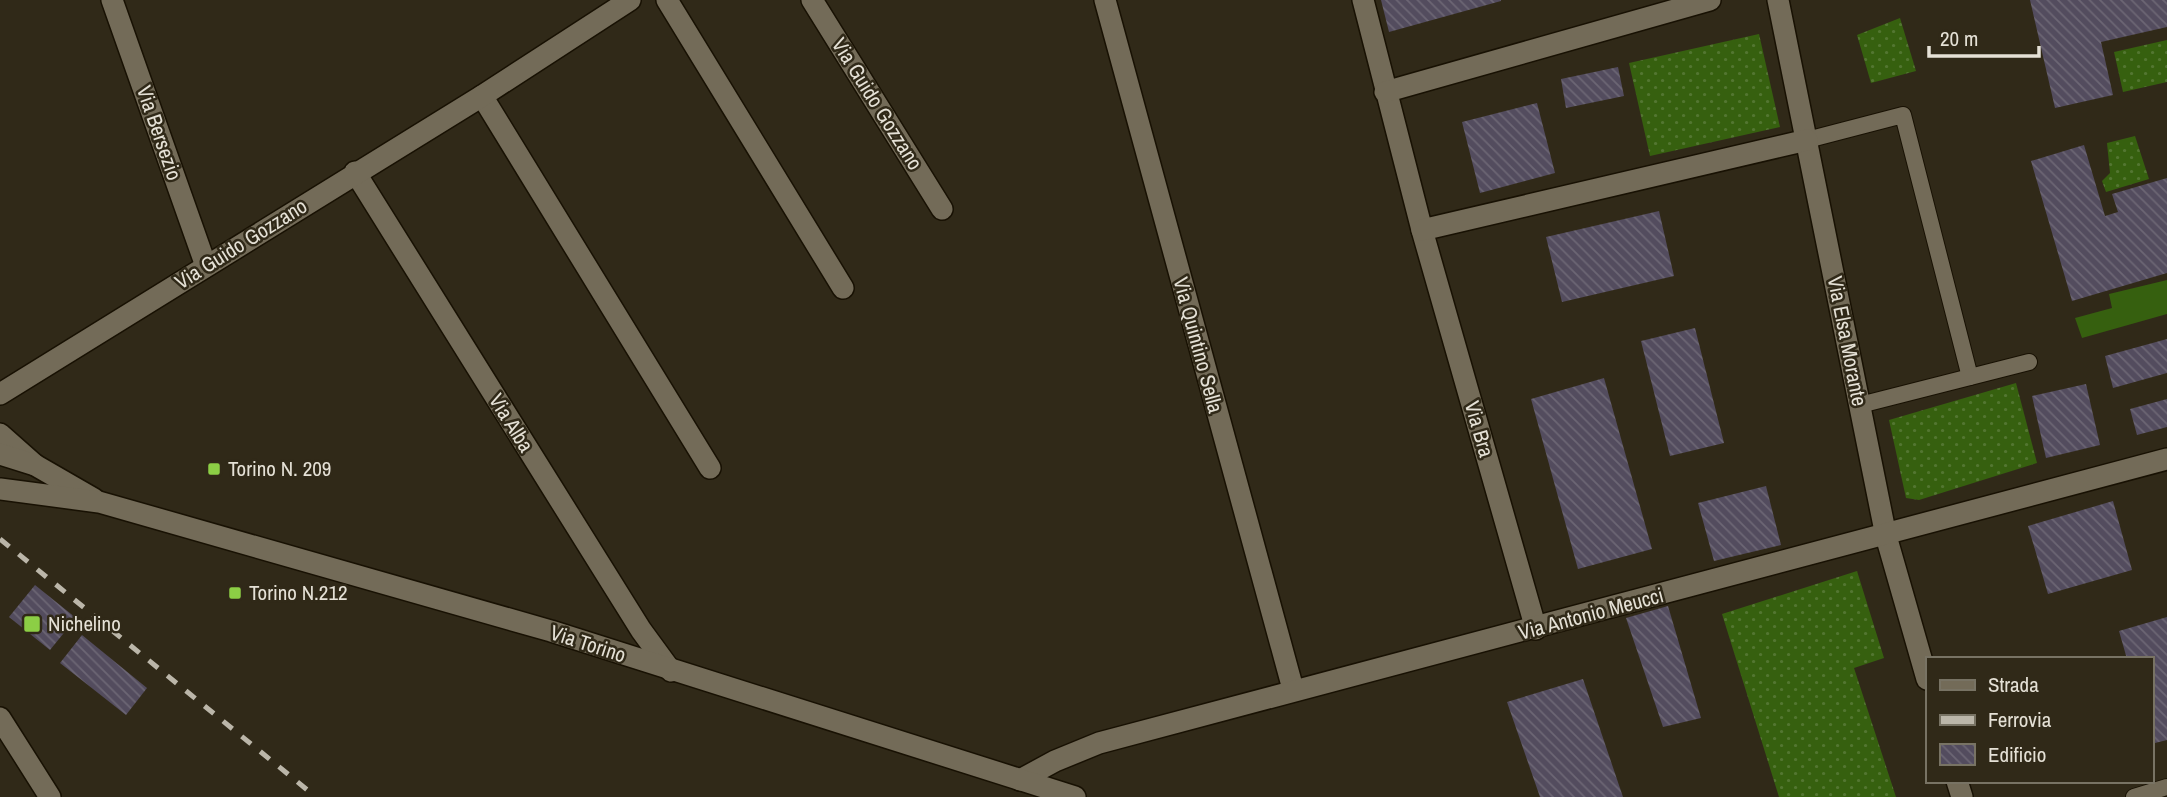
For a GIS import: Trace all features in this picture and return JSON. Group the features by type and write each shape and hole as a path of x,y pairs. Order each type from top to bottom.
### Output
{"street":[{"name":"Via Bersezio","path":"113,0 206,266"},
{"name":"Via Guido Gozzano","path":"0,394 355,172 482,96 630,0"},
{"path":"667,0 844,288"},
{"name":"Via Guido Gozzano","path":"812,0 942,209"},
{"name":"Via Quintino Sella","path":"1105,0 1293,689"},
{"name":"Via Bra","path":"1363,0 1422,230 1535,629"},
{"path":"1385,92 1710,0"},
{"name":"Via Elsa Morante","path":"1778,0 1886,536 1926,676"},
{"path":"482,96 710,468"},
{"path":"1422,230 1807,140"},
{"name":"Via Alba","path":"355,172 633,619 671,671"},
{"path":"0,434 35,465"},
{"name":"Via Torino","path":"0,454 35,465 99,502"},
{"name":"Via Antonio Meucci","path":"1020,780 1055,761 1099,743 1293,689 1535,629 2167,459"},
{"name":"Via Torino","path":"0,489 99,502 551,631 1075,797"},
{"path":"0,718 50,797"}],"lane":[{"path":"1807,140 1903,115 1970,377"},
{"path":"1860,405 2029,362"},
{"path":"2134,797 2167,786"}],"green space":[{"path":"1900,18 1916,71 1871,83 1857,35"},
{"path":"1759,34 1780,127 1650,156 1629,63"},
{"path":"2167,40 2167,82 2123,92 2114,52"},
{"path":"2135,136 2149,179 2106,192 2102,181 2110,173 2107,143"},
{"path":"2167,280 2167,314 2082,338 2075,318 2112,308 2109,294"},
{"path":"2016,383 2037,463 1919,500 1906,498 1889,420"},
{"path":"1857,571 1884,658 1854,668 1896,797 1779,797 1722,614"}],"building":[{"path":"1381,0 1501,0 1501,1 1389,32"},
{"path":"2030,0 2167,0 2167,27 2101,42 2113,95 2055,108"},
{"path":"1618,67 1624,96 1566,108 1561,79"},
{"path":"1537,103 1555,173 1480,193 1462,122"},
{"path":"2084,145 2105,216 2118,212 2112,194 2167,178 2167,273 2072,301 2031,161"},
{"path":"1659,211 1674,276 1562,302 1546,237"},
{"path":"1695,328 1724,443 1670,456 1641,341"},
{"path":"2167,339 2167,373 2113,388 2105,356"},
{"path":"1604,378 1652,549 1578,569 1531,399"},
{"path":"2086,384 2100,445 2046,458 2032,396"},
{"path":"2167,399 2167,427 2137,435 2130,409"},
{"path":"1766,486 1781,545 1714,561 1698,503"},
{"path":"2113,501 2132,570 2048,594 2028,526"},
{"path":"35,585 76,618 50,650 9,617"},
{"path":"1668,606 1701,718 1663,727 1626,618"},
{"path":"2167,617 2167,740 2153,744 2153,657 2126,657 2119,631"},
{"path":"82,635 147,688 126,715 60,663"},
{"path":"1583,679 1623,797 1540,797 1507,702"}],"railway":[{"path":"0,539 316,797"}],"place":[{"name":"Torino N. 209","path":"214,469"},
{"name":"Torino N.212","path":"235,593"},
{"name":"Nichelino","path":"32,624"}]}
